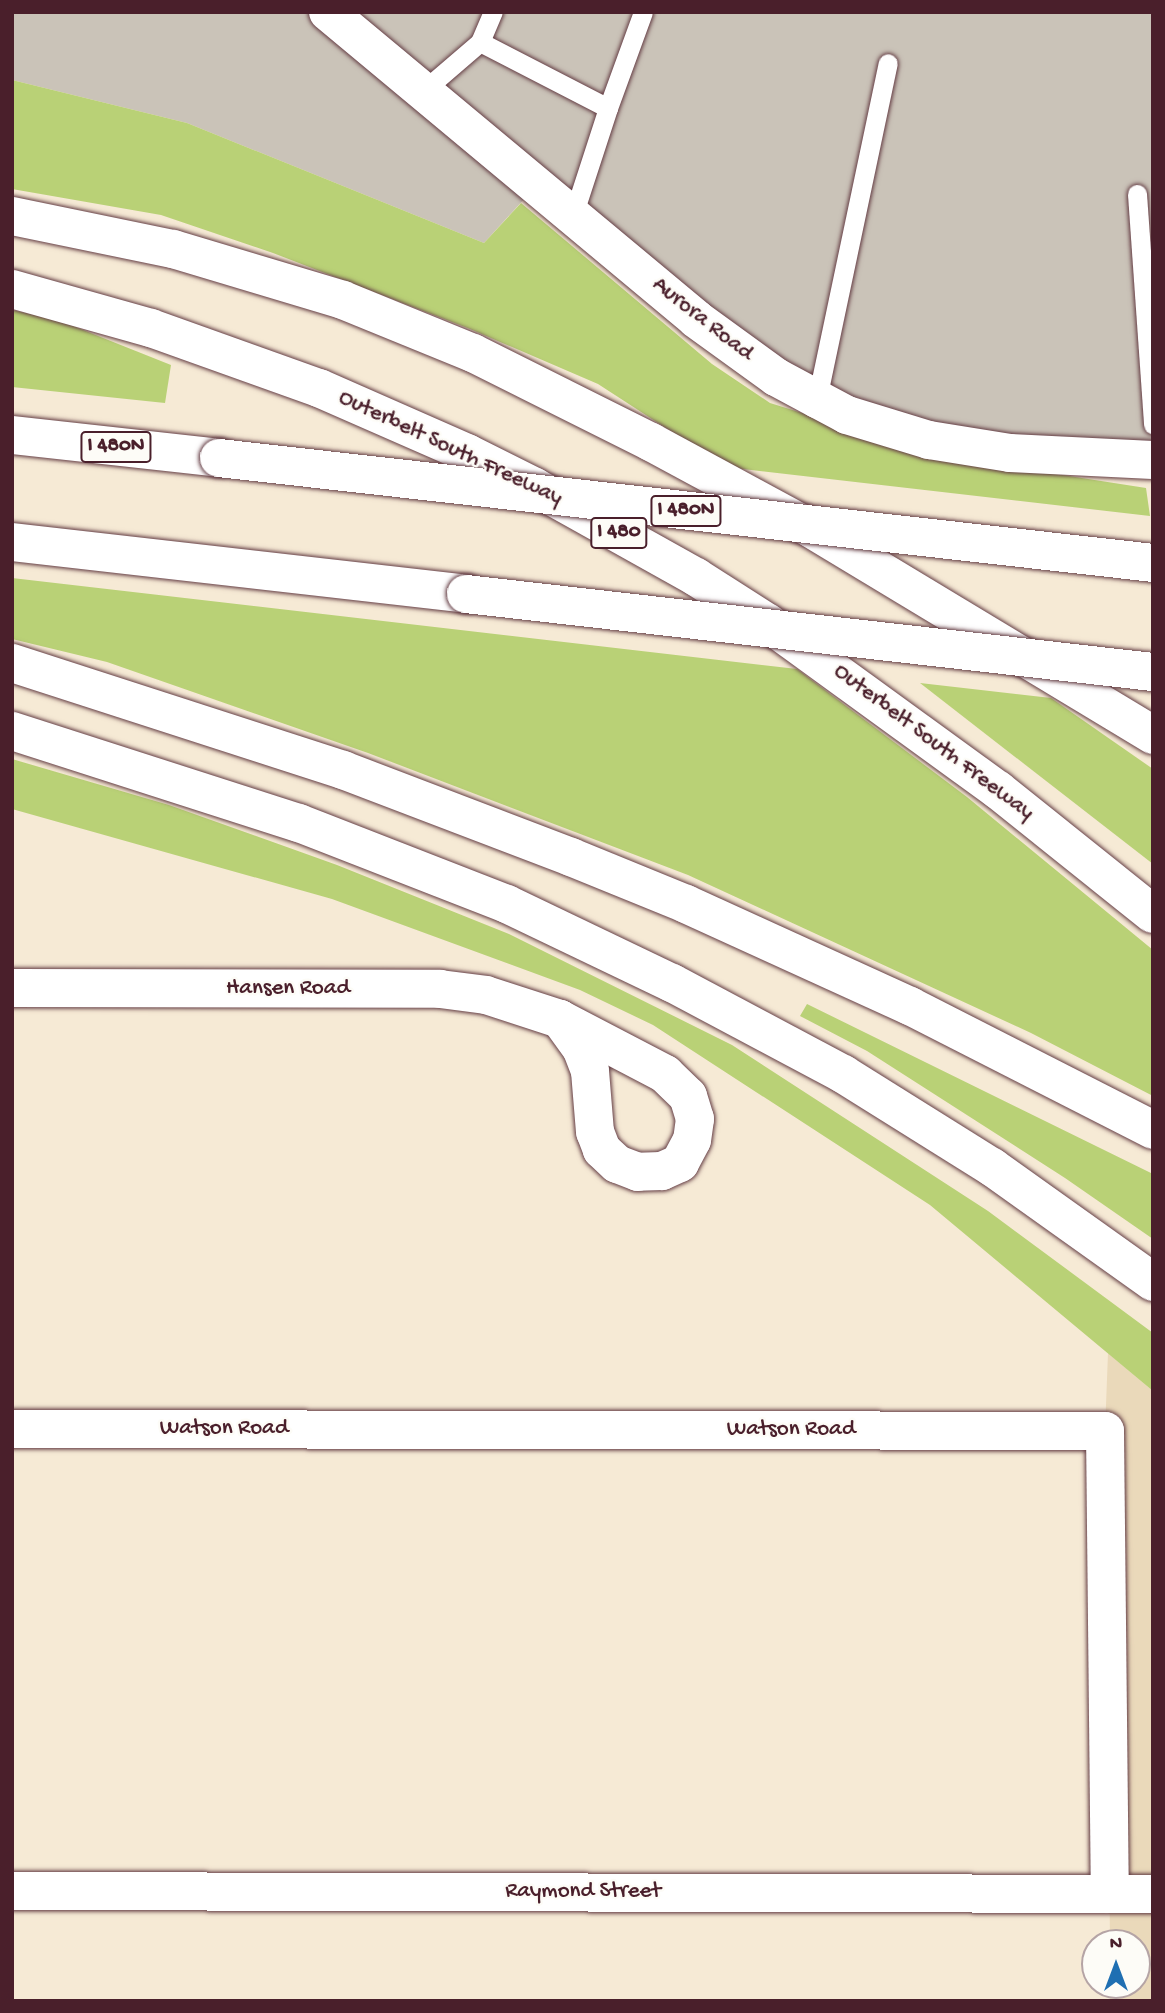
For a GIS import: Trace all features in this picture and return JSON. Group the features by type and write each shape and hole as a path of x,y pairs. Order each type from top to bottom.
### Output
{"main road":[{"name":"Aurora Road","path":"328,12 696,319 776,377 847,415 929,440 1010,453 1153,460"},
{"path":"12,216 186,253 343,300 473,353 651,442 810,528 1153,735"},
{"name":"Outerbelt South Freeway","path":"12,289 151,328 319,388 467,453 547,493 696,577 768,623 998,790 1153,914"},
{"name":"I 480N","path":"12,435 1153,563"},
{"path":"12,542 1153,672"},
{"path":"12,663 343,770 584,862 773,943 910,1006 1153,1130"},
{"path":"12,731 299,823 508,904 672,983 843,1074 992,1167 1153,1282"},
{"name":"Hansen Road","path":"12,988 440,989 486,995 560,1019"},
{"name":"Watson Road","path":"12,1429 1105,1431 1110,1894"},
{"name":"Raymond Street","path":"12,1891 1153,1894"}],"lane":[{"path":"423,91 480,42 494,12"},
{"path":"573,216 643,12"},
{"path":"480,42 608,108"},
{"path":"817,399 888,64"},
{"path":"1137,194 1153,424"}],"shaded area":[{"path":"12,12 1153,12 1153,460 847,415 536,186 484,243 187,123 12,80"},
{"path":"1108,1353 1153,1391 1153,2001 1110,2001 1151,1999 1151,1929 1110,1929 1105,1431"}],"green space":[{"path":"12,80 187,123 484,243 521,203 712,364 770,403 940,456 1146,488 1150,516 726,467 598,384 470,329 273,253 161,215 12,189"},
{"path":"12,310 58,320 171,365 165,403 12,387"},
{"path":"12,578 797,669 967,797 1153,950 1153,1096 1031,1033 688,875 368,753 107,662 12,639"},
{"path":"920,683 1051,698 1153,769 1153,864"},
{"path":"12,759 169,805 337,865 509,934 732,1045 988,1211 1153,1333 1153,1391 930,1205 653,1025 580,990 332,899 12,809"},
{"path":"807,1004 1153,1174 1153,1239 1065,1178 867,1051 800,1016"}]}
